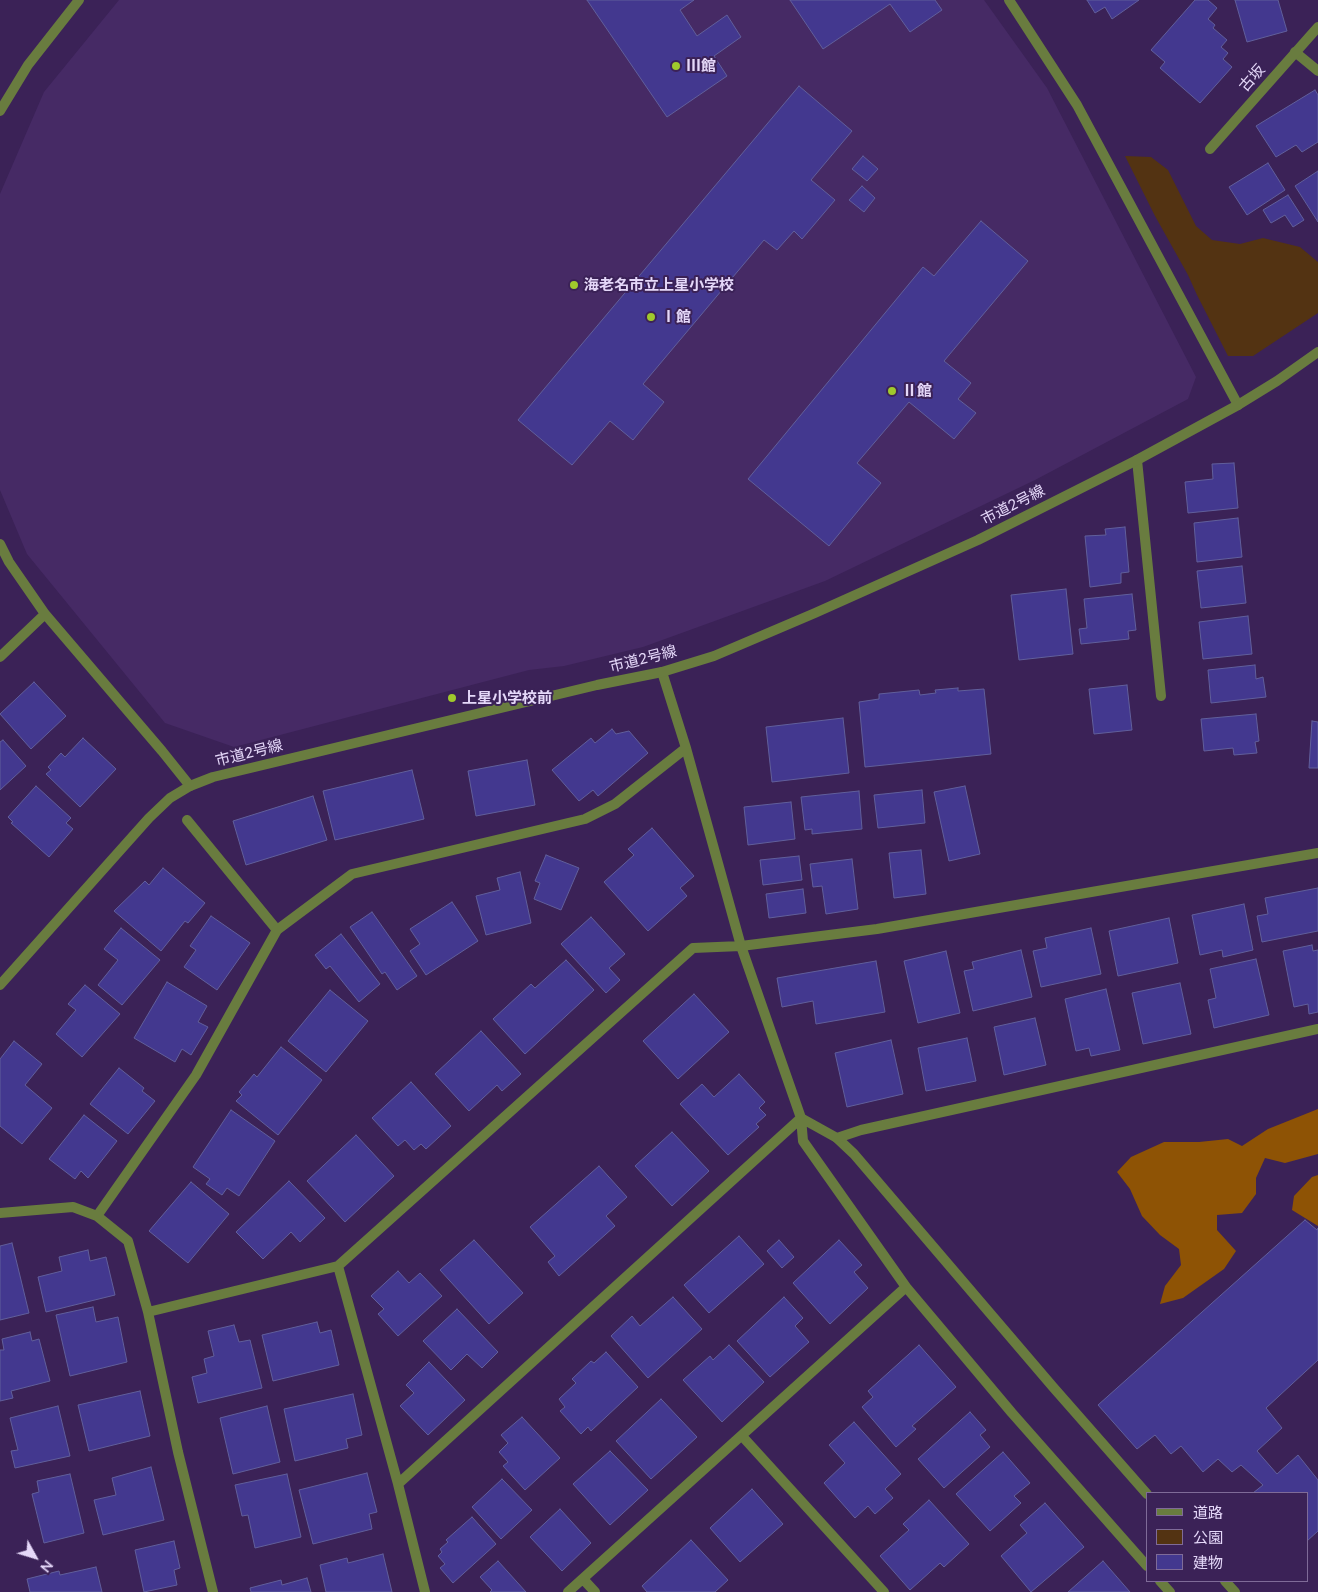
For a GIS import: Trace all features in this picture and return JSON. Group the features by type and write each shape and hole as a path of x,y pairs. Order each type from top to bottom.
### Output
{"street":[{"path":"0,111 28,65 79,0"},
{"path":"1009,0 1077,105 1238,405"},
{"name":"古坂","path":"1210,149 1318,27"},
{"path":"1295,52 1318,71"},
{"name":"市道2号線","path":"0,985 148,818 170,798 190,786 232,772 597,685 662,672 714,656 978,540 1137,460 1238,405 1318,352"},
{"path":"1137,460 1161,696"},
{"path":"0,544 9,562 45,614 190,786"},
{"path":"0,657 45,614"},
{"path":"662,672 686,748 741,946 801,1118 803,1141 906,1287 1012,1413 1146,1565"},
{"path":"96,1216 196,1075 277,930 352,874 584,819 615,804 686,748"},
{"path":"188,820 277,930"},
{"path":"148,1312 338,1266 693,948 741,946 877,929 1318,853"},
{"path":"837,1138 861,1130 1318,1029"},
{"path":"801,1118 837,1138 854,1154 1052,1387 1146,1493"},
{"path":"398,1484 801,1118"},
{"path":"0,1213 73,1206 96,1216 128,1241 148,1312 178,1452 213,1592"},
{"path":"338,1266 398,1484 425,1592"},
{"path":"568,1592 906,1287"},
{"path":"742,1436 884,1592"},
{"path":"583,1579 595,1592"},
{"path":"1161,1582 1170,1592"},
{"path":"1226,1582 1235,1592"}],"shaded area":[{"name":"海老名市立上星小学校","path":"119,0 984,0 1047,88 1196,377 1188,399 1035,480 825,581 643,647 564,666 529,670 234,747 165,723 27,554 0,490 0,194 44,92"},
{"path":"1318,1109 1318,1154 1285,1163 1265,1158 1256,1178 1256,1194 1242,1213 1217,1215 1217,1230 1236,1251 1224,1269 1183,1298 1160,1304 1165,1286 1181,1265 1179,1249 1160,1235 1142,1216 1130,1189 1117,1172 1131,1157 1164,1142 1199,1142 1228,1139 1242,1146 1268,1129"},
{"path":"1318,1175 1318,1226 1292,1210 1294,1196 1312,1177"}],"green space":[{"path":"1125,156 1151,157 1168,170 1196,226 1212,240 1240,244 1263,238 1300,247 1318,262 1318,313 1253,356 1228,356 1188,275 1155,216"}],"building":[{"name":"Ⅲ館","path":"587,0 694,0 680,10 697,36 727,15 741,37 714,56 727,76 667,117"},
{"path":"790,0 935,0 942,10 910,32 890,4 823,49"},
{"path":"1087,0 1139,0 1112,19 1105,7 1095,13"},
{"path":"1195,0 1208,0 1217,8 1208,19 1215,25 1213,28 1227,40 1221,47 1228,53 1223,59 1232,67 1200,103 1160,68 1165,62 1151,50"},
{"path":"1235,0 1278,0 1287,31 1247,42"},
{"name":"Ⅰ館","path":"799,86 852,131 811,180 835,200 802,239 794,231 777,250 764,240 643,384 664,402 633,440 610,421 572,465 518,420"},
{"path":"1315,90 1318,95 1318,142 1302,152 1296,145 1276,157 1256,126"},
{"path":"863,156 878,169 867,181 852,169"},
{"path":"1268,163 1285,190 1247,215 1229,187"},
{"path":"1318,171 1318,222 1295,186"},
{"path":"862,186 875,198 864,212 849,200"},
{"path":"1288,195 1304,220 1293,227 1285,215 1271,223 1263,210"},
{"name":"Ⅱ館","path":"981,221 1028,261 944,361 971,383 958,399 976,413 954,439 909,402 857,463 881,483 829,546 748,479 923,267 934,276"},
{"path":"1234,463 1238,508 1188,513 1185,482 1213,479 1212,464"},
{"path":"1238,518 1242,557 1197,562 1194,523"},
{"path":"1125,527 1129,572 1121,573 1121,583 1090,587 1085,536 1106,535 1105,529"},
{"path":"1242,566 1246,603 1201,608 1197,571"},
{"path":"1066,589 1073,654 1019,660 1011,595"},
{"path":"1132,594 1136,630 1128,631 1129,639 1081,644 1079,629 1087,628 1084,599"},
{"path":"1248,616 1252,654 1203,659 1199,622"},
{"path":"1255,665 1256,679 1263,677 1266,697 1211,703 1208,670"},
{"path":"34,682 66,716 31,749 0,714"},
{"path":"1127,685 1132,730 1094,734 1089,689"},
{"path":"958,688 958,691 984,689 991,754 865,767 859,702 879,699 879,694 919,690 920,695 936,693 935,690"},
{"path":"1256,714 1259,741 1255,742 1257,753 1234,755 1233,748 1204,751 1201,719"},
{"path":"843,718 849,773 772,782 766,727"},
{"path":"1312,721 1318,722 1318,768 1309,768"},
{"path":"612,729 616,734 629,731 648,753 598,796 593,790 579,801 552,770 591,738 595,743"},
{"path":"83,738 116,769 80,807 46,774 51,770 48,767 61,753 65,757"},
{"path":"3,740 26,766 0,790 0,742"},
{"path":"527,760 535,805 476,816 468,771"},
{"path":"412,770 424,819 335,840 323,791"},
{"path":"36,786 71,818 66,823 73,829 49,857 11,823 13,822 8,817"},
{"path":"965,786 980,854 949,861 934,792"},
{"path":"922,790 925,823 878,828 874,795"},
{"path":"859,791 862,829 812,834 812,829 805,830 801,797"},
{"path":"313,796 327,840 246,865 233,821"},
{"path":"791,802 795,839 748,845 744,807"},
{"path":"652,828 694,876 680,888 687,896 648,931 604,882 634,855 628,849"},
{"path":"921,850 926,894 894,898 889,853"},
{"path":"546,855 579,868 561,910 534,899 540,883 535,881"},
{"path":"799,856 802,880 763,885 760,860"},
{"path":"852,859 858,909 826,914 822,886 813,887 810,864"},
{"path":"163,868 205,903 188,923 185,921 161,951 114,911 145,881 149,885"},
{"path":"520,872 531,923 486,935 476,896 500,890 497,878"},
{"path":"1318,888 1318,931 1262,942 1257,916 1268,914 1265,898"},
{"path":"803,889 806,913 769,918 766,894"},
{"path":"452,902 478,941 426,975 410,951 420,944 410,929"},
{"path":"1244,904 1253,950 1223,957 1222,950 1200,955 1192,915"},
{"path":"372,912 417,976 397,990 385,972 382,974 350,927"},
{"path":"211,916 250,943 217,990 184,967 196,950 190,946"},
{"path":"591,917 625,954 609,968 620,980 606,993 561,944"},
{"path":"1169,918 1178,963 1118,976 1109,931"},
{"path":"121,928 160,960 122,1005 98,985 118,960 104,949"},
{"path":"1091,928 1101,974 1041,987 1033,951 1047,948 1045,938"},
{"path":"341,934 380,984 359,1002 330,966 326,969 315,955"},
{"path":"1312,945 1313,951 1318,950 1318,1012 1309,1014 1308,1004 1294,1007 1283,951"},
{"path":"1021,950 1032,997 973,1011 964,971 974,969 972,962"},
{"path":"946,951 960,1013 918,1023 904,961"},
{"path":"1256,959 1269,1015 1214,1028 1208,1000 1216,998 1210,969"},
{"path":"566,960 594,990 525,1054 493,1019 531,984 535,988"},
{"path":"876,961 885,1012 816,1024 813,1001 782,1007 777,978"},
{"path":"167,982 207,1006 198,1022 208,1027 191,1055 182,1049 175,1062 134,1038"},
{"path":"1180,983 1191,1034 1143,1044 1132,993"},
{"path":"85,985 120,1014 82,1057 56,1034 76,1010 68,1004"},
{"path":"1106,989 1120,1050 1091,1056 1089,1048 1076,1051 1065,999"},
{"path":"330,990 368,1021 326,1072 288,1041"},
{"path":"694,994 729,1032 678,1079 643,1041"},
{"path":"1035,1018 1046,1065 1004,1075 994,1027"},
{"path":"481,1031 521,1074 502,1091 497,1085 469,1111 435,1074"},
{"path":"967,1038 976,1081 926,1091 918,1048"},
{"path":"891,1040 903,1094 847,1107 835,1053"},
{"path":"14,1041 42,1064 25,1085 52,1108 22,1144 0,1126 0,1059"},
{"path":"281,1047 322,1080 278,1135 236,1101 242,1095 239,1092 254,1074 257,1077"},
{"path":"119,1068 144,1088 142,1091 155,1101 128,1134 90,1104"},
{"path":"739,1074 765,1102 759,1108 766,1115 756,1124 759,1127 728,1155 680,1104 702,1084 714,1097"},
{"path":"411,1082 451,1126 426,1149 421,1144 414,1150 405,1140 398,1146 372,1118"},
{"path":"231,1110 275,1141 239,1196 227,1188 222,1195 206,1184 210,1179 193,1167"},
{"path":"84,1115 117,1141 88,1178 81,1171 75,1179 49,1159"},
{"path":"672,1132 709,1171 672,1206 635,1166"},
{"path":"356,1135 394,1176 345,1222 307,1181"},
{"path":"599,1166 627,1197 606,1216 615,1226 559,1276 548,1262 555,1256 530,1227"},
{"path":"289,1181 325,1218 300,1242 291,1232 263,1259 236,1232"},
{"path":"191,1182 229,1214 188,1263 149,1231"},
{"path":"1305,1220 1317,1230 1318,1228 1318,1360 1266,1408 1282,1428 1257,1451 1277,1474 1298,1455 1318,1480 1318,1531 1308,1540 1308,1492 1254,1492 1263,1485 1241,1465 1232,1472 1218,1459 1203,1472 1181,1446 1171,1454 1155,1435 1137,1449 1098,1405"},
{"path":"739,1236 764,1264 709,1313 684,1285"},
{"path":"474,1240 523,1293 489,1324 440,1270"},
{"path":"779,1240 794,1257 782,1268 767,1251"},
{"path":"839,1240 862,1265 854,1272 868,1288 830,1324 793,1283"},
{"path":"12,1243 29,1313 0,1320 0,1246"},
{"path":"88,1250 90,1261 106,1257 115,1295 46,1312 38,1277 62,1271 59,1257"},
{"path":"398,1271 409,1283 420,1273 442,1296 398,1336 378,1314 384,1309 371,1296"},
{"path":"673,1297 702,1329 648,1378 611,1336 632,1316 640,1326"},
{"path":"784,1297 803,1318 795,1326 809,1342 770,1377 737,1341"},
{"path":"93,1307 96,1322 118,1317 127,1362 70,1376 56,1315"},
{"path":"457,1309 498,1352 482,1368 467,1354 451,1370 423,1341"},
{"path":"317,1322 320,1333 331,1330 339,1365 273,1381 262,1335"},
{"path":"234,1325 239,1342 250,1340 262,1388 198,1403 192,1377 207,1373 204,1359 214,1356 208,1331"},
{"path":"30,1332 32,1341 39,1339 50,1381 11,1391 13,1398 0,1401 0,1350 4,1350 2,1339"},
{"path":"729,1345 764,1382 722,1422 683,1380 710,1356 713,1360"},
{"path":"919,1345 956,1387 912,1426 916,1429 896,1447 862,1407 873,1397 868,1391"},
{"path":"606,1352 638,1387 591,1431 588,1427 581,1434 560,1411 565,1407 559,1399 576,1383 572,1379 591,1361 594,1363"},
{"path":"429,1362 465,1400 428,1435 400,1406 414,1393 406,1385"},
{"path":"140,1391 150,1436 89,1451 78,1405"},
{"path":"353,1394 362,1435 346,1439 348,1448 295,1461 284,1409"},
{"path":"661,1399 697,1437 651,1479 616,1441"},
{"path":"58,1406 70,1456 15,1468 11,1451 18,1450 10,1418"},
{"path":"267,1406 280,1462 233,1474 220,1418"},
{"path":"970,1412 986,1430 980,1435 990,1447 944,1488 918,1459"},
{"path":"522,1417 560,1458 525,1490 503,1466 508,1462 499,1452 508,1443 501,1435"},
{"path":"854,1422 901,1474 885,1489 893,1498 875,1514 868,1506 855,1518 824,1483 845,1463 829,1445"},
{"path":"610,1451 648,1490 610,1525 573,1484"},
{"path":"1003,1452 1030,1483 1014,1496 1021,1503 990,1531 956,1494"},
{"path":"151,1467 164,1520 103,1535 94,1500 116,1495 112,1478"},
{"path":"367,1473 377,1512 369,1514 372,1529 313,1544 299,1490"},
{"path":"70,1474 84,1533 44,1543 32,1494 39,1492 37,1481"},
{"path":"287,1474 301,1537 255,1548 248,1515 242,1516 235,1485"},
{"path":"502,1479 532,1510 501,1539 472,1507"},
{"path":"752,1489 783,1524 740,1562 710,1528"},
{"path":"929,1500 969,1544 944,1567 940,1563 910,1590 880,1556 909,1530 903,1524"},
{"path":"1045,1503 1084,1547 1031,1592 1001,1556 1027,1533 1020,1525"},
{"path":"560,1509 591,1543 562,1571 530,1537"},
{"path":"472,1517 496,1544 453,1583 440,1568 445,1564 438,1556 442,1552 440,1549 448,1542 446,1540"},
{"path":"691,1540 728,1580 715,1592 647,1592 642,1586"},
{"path":"174,1541 180,1568 174,1570 177,1585 144,1592 135,1550"},
{"path":"383,1554 392,1592 326,1592 320,1565 347,1558 348,1563"},
{"path":"498,1561 526,1592 490,1592 492,1590 480,1577"},
{"path":"1103,1561 1130,1592 1068,1592"},
{"path":"96,1567 102,1592 30,1592 27,1579 59,1571 60,1575"},
{"path":"307,1578 311,1592 251,1592 250,1588 281,1580 282,1585"}],"place":[{"name":"Ⅲ館","path":"676,66"},
{"name":"海老名市立上星小学校","path":"574,285"},
{"name":"Ⅰ館","path":"651,317"},
{"name":"Ⅱ館","path":"892,391"},
{"name":"上星小学校前","path":"452,698"}]}
